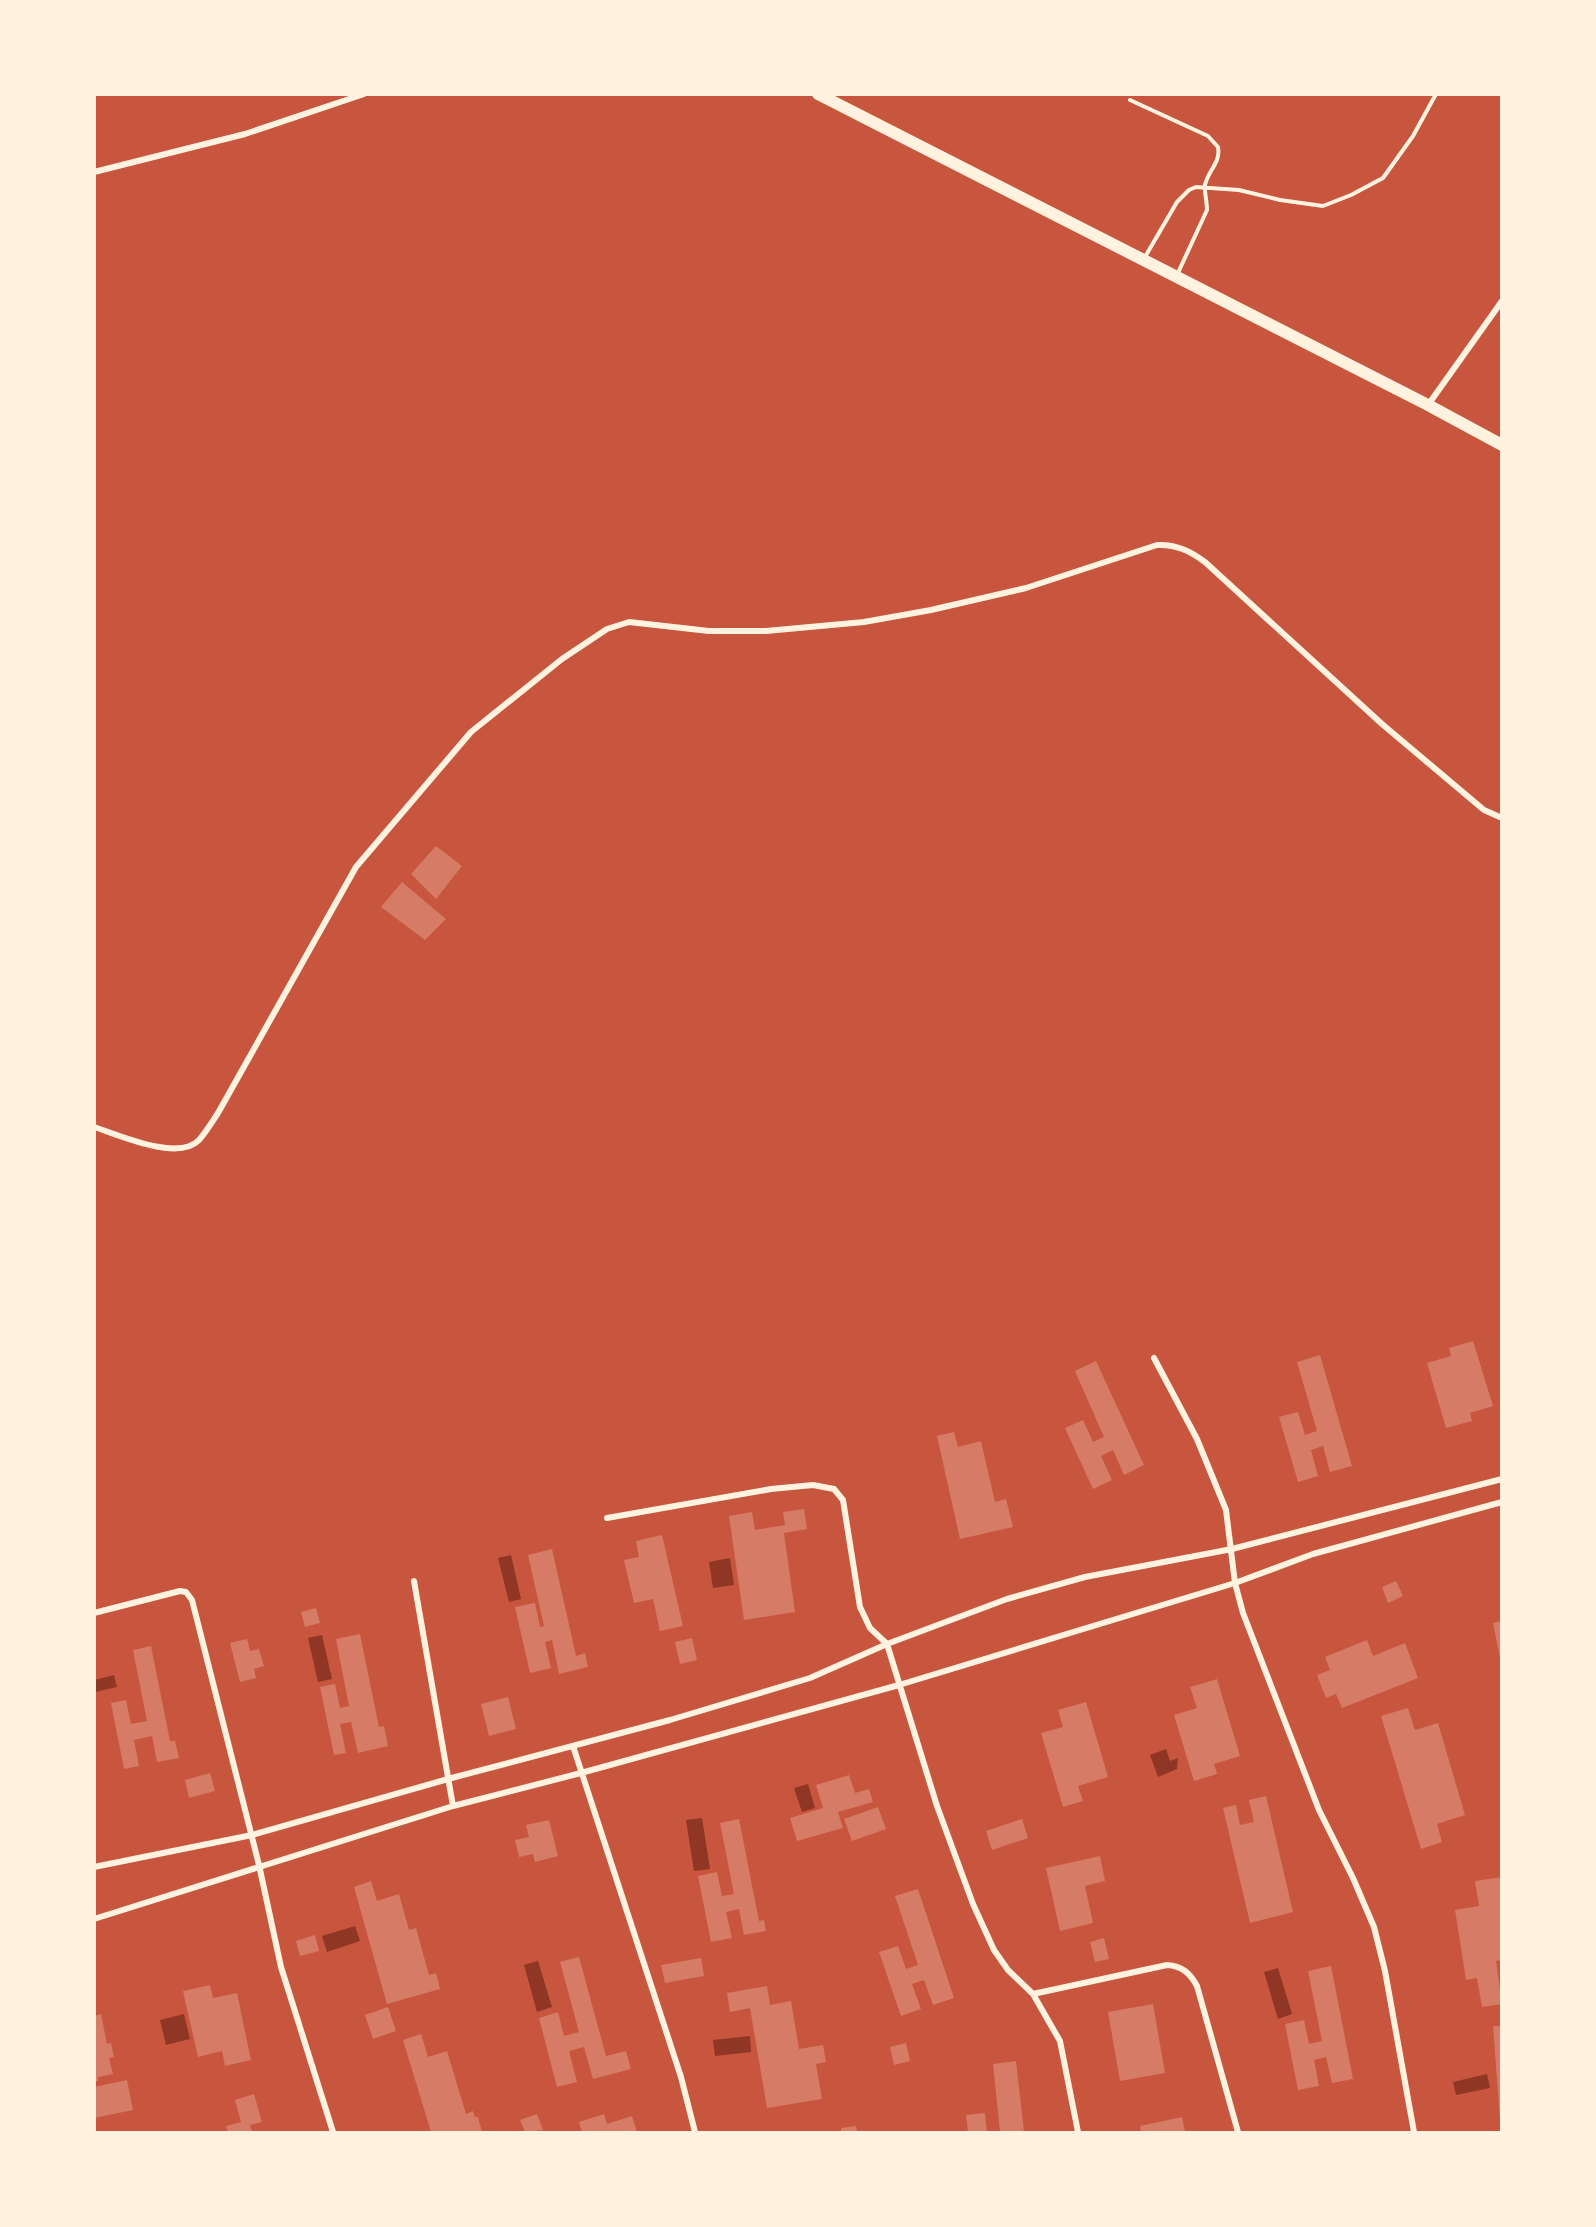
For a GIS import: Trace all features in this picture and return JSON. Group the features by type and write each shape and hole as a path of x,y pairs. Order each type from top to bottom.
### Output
{"main road":[{"path":"818,94 1428,405 1502,445"}],"street":[{"path":"94,171 245,134 364,94"},
{"path":"1428,405 1502,301"},
{"path":"94,1127 163,1149 176,1149 198,1142 218,1113 356,867 411,800 471,732 562,659 607,629 628,622 709,632 766,631 864,622 931,610 1026,588 1157,545 1171,544 1192,553 1205,562 1382,724 1484,810 1502,818"},
{"path":"1154,1358 1197,1438 1218,1486 1226,1510 1235,1583 1243,1613 1320,1810 1374,1927 1385,1971 1414,2133"},
{"path":"94,1867 252,1835 448,1779 670,1720 810,1678 887,1644 1007,1599 1085,1577 1232,1549 1502,1479"},
{"path":"607,1518 771,1489 813,1485 834,1489 843,1500 860,1607 870,1628 887,1644 937,1806 973,1904 994,1950 1003,1964 1033,1994 1060,2042 1078,2133"},
{"path":"94,1919 152,1902 259,1865 453,1806 899,1685 1235,1583 1313,1554 1502,1502"},
{"path":"414,1581 453,1806"},
{"path":"94,1612 172,1593 180,1592 189,1595 203,1640 252,1835 281,1967 333,2133"},
{"path":"573,1746 681,2077 695,2133"},
{"path":"1033,1994 1167,1965 1175,1965 1184,1970 1192,1976 1197,1986 1238,2133"}],"lane":[{"path":"1143,260 1182,195 1196,187 1239,190 1280,200 1323,206 1383,178 1413,136 1436,94"},
{"path":"1130,100 1208,136 1218,147 1218,157 1204,186 1208,201 1207,210 1177,277"}],"shaded area":[{"path":"511,1555 521,1599 509,1602 498,1558"},
{"path":"730,1558 734,1585 713,1588 709,1562"},
{"path":"322,1635 332,1679 318,1682 308,1638"},
{"path":"114,1675 117,1687 95,1692 95,1680"},
{"path":"1166,1749 1170,1761 1178,1758 1177,1769 1158,1777 1150,1755"},
{"path":"808,1784 815,1808 802,1812 794,1788"},
{"path":"702,1818 710,1869 694,1871 686,1820"},
{"path":"355,1926 360,1941 327,1952 322,1936"},
{"path":"538,1961 552,2007 537,2012 524,1965"},
{"path":"1278,1968 1292,2014 1278,2019 1264,1972"},
{"path":"184,2014 190,2039 166,2045 160,2020"},
{"path":"750,2036 751,2052 715,2056 713,2040"},
{"path":"1487,2074 1490,2088 1456,2095 1453,2082"}],"building":[{"path":"436,846 462,866 436,899 411,874"},
{"path":"402,882 446,919 425,940 381,907"},
{"path":"1473,1341 1493,1406 1470,1413 1472,1421 1446,1428 1427,1363 1451,1356 1449,1348"},
{"path":"1320,1355 1352,1466 1330,1472 1323,1446 1311,1450 1318,1476 1298,1482 1279,1417 1298,1412 1305,1435 1317,1431 1297,1362"},
{"path":"1096,1361 1144,1465 1124,1475 1113,1450 1101,1456 1112,1480 1093,1489 1065,1428 1083,1420 1093,1442 1104,1437 1075,1371"},
{"path":"954,1432 958,1447 981,1441 995,1502 1006,1499 1013,1527 960,1539 937,1436"},
{"path":"804,1509 807,1529 784,1533 795,1612 744,1620 729,1516 752,1512 755,1530 785,1525 783,1512"},
{"path":"662,1535 683,1626 660,1631 653,1599 634,1603 624,1560 639,1557 636,1541"},
{"path":"552,1549 576,1656 585,1653 588,1667 559,1674 552,1640 545,1642 551,1668 530,1673 515,1607 535,1603 540,1627 544,1626 528,1555"},
{"path":"1396,1581 1403,1596 1388,1603 1382,1587"},
{"path":"316,1608 320,1623 305,1627 301,1612"},
{"path":"1502,1621 1502,1658 1500,1658 1493,1623"},
{"path":"360,1634 379,1727 384,1726 388,1746 358,1753 351,1722 340,1724 346,1753 334,1755 320,1687 335,1684 340,1708 349,1706 336,1639"},
{"path":"692,1638 697,1660 680,1664 675,1642"},
{"path":"247,1639 250,1651 259,1649 264,1666 254,1669 256,1678 240,1682 230,1643"},
{"path":"1367,1640 1373,1656 1405,1643 1418,1678 1342,1708 1336,1694 1326,1698 1317,1675 1330,1670 1325,1657"},
{"path":"151,1646 170,1741 175,1741 179,1758 157,1762 152,1736 134,1740 139,1766 124,1769 111,1703 126,1700 131,1724 147,1721 133,1650"},
{"path":"1217,1679 1240,1756 1214,1764 1217,1774 1194,1781 1174,1715 1197,1708 1190,1687"},
{"path":"508,1697 516,1729 489,1736 481,1704"},
{"path":"1086,1702 1108,1777 1078,1786 1083,1801 1063,1807 1041,1733 1063,1727 1058,1710"},
{"path":"1408,1708 1415,1730 1438,1723 1465,1815 1437,1824 1442,1842 1421,1849 1381,1716"},
{"path":"210,1773 215,1791 189,1798 185,1780"},
{"path":"849,1775 855,1793 869,1789 873,1802 838,1812 843,1828 797,1841 790,1818 823,1808 816,1785"},
{"path":"1266,1796 1293,1912 1250,1923 1223,1808 1236,1805 1240,1825 1254,1822 1249,1800"},
{"path":"878,1807 886,1829 852,1841 844,1819"},
{"path":"739,1819 759,1921 764,1920 766,1931 744,1935 739,1909 726,1912 732,1938 711,1942 698,1876 717,1872 722,1896 734,1894 720,1823"},
{"path":"1022,1819 1028,1838 992,1850 986,1831"},
{"path":"549,1820 558,1856 535,1862 533,1854 519,1857 515,1840 529,1837 526,1825"},
{"path":"1100,1856 1105,1881 1085,1886 1093,1923 1060,1931 1046,1868"},
{"path":"1502,1877 1502,1960 1496,1961 1502,2004 1482,2007 1477,1978 1466,1980 1455,1910 1479,1906 1475,1881"},
{"path":"371,1881 377,1901 399,1894 409,1930 416,1928 429,1975 436,1973 440,1989 387,2004 354,1887"},
{"path":"918,1889 954,1998 933,2005 924,1980 912,1984 921,2009 901,2016 879,1952 898,1946 906,1969 918,1965 895,1896"},
{"path":"315,1935 319,1951 300,1956 296,1941"},
{"path":"1104,1938 1109,1959 1095,1962 1090,1942"},
{"path":"579,1957 606,2056 626,2051 631,2069 593,2079 584,2047 569,2051 577,2082 557,2087 539,2018 558,2012 564,2036 579,2032 560,1962"},
{"path":"701,1958 704,1976 665,1983 661,1965"},
{"path":"1331,1966 1353,2079 1332,2083 1326,2057 1314,2060 1319,2086 1298,2090 1285,2024 1304,2020 1309,2044 1322,2041 1308,1971"},
{"path":"210,1985 213,1998 237,1993 251,2060 225,2066 222,2051 198,2057 183,1991"},
{"path":"767,1986 770,2005 791,2001 799,2049 823,2045 826,2062 816,2064 822,2099 767,2108 750,2008 730,2012 727,1993"},
{"path":"1153,2004 1165,2073 1120,2081 1108,2012"},
{"path":"388,2007 396,2031 373,2039 365,2015"},
{"path":"101,2014 107,2044 111,2043 114,2057 109,2058 113,2074 98,2077 98,2081 94,2082 94,2016"},
{"path":"1493,2026 1502,2026 1502,2121 1500,2121"},
{"path":"421,2034 428,2057 447,2051 466,2114 473,2111 475,2117 478,2117 482,2132 431,2132 403,2040"},
{"path":"906,2043 910,2061 894,2065 890,2047"},
{"path":"1016,2061 1024,2132 1000,2132 993,2064"},
{"path":"127,2080 133,2110 94,2118 94,2087"},
{"path":"254,2094 262,2122 250,2125 252,2132 228,2132 226,2126 241,2122 235,2100"},
{"path":"985,2113 987,2132 968,2132 966,2115"},
{"path":"537,2114 543,2130 525,2132 520,2120"},
{"path":"604,2114 607,2124 632,2116 637,2132 582,2132 579,2122"},
{"path":"1182,2117 1185,2132 1141,2132 1140,2126"},
{"path":"856,2126 857,2132 841,2132 841,2128"}]}
